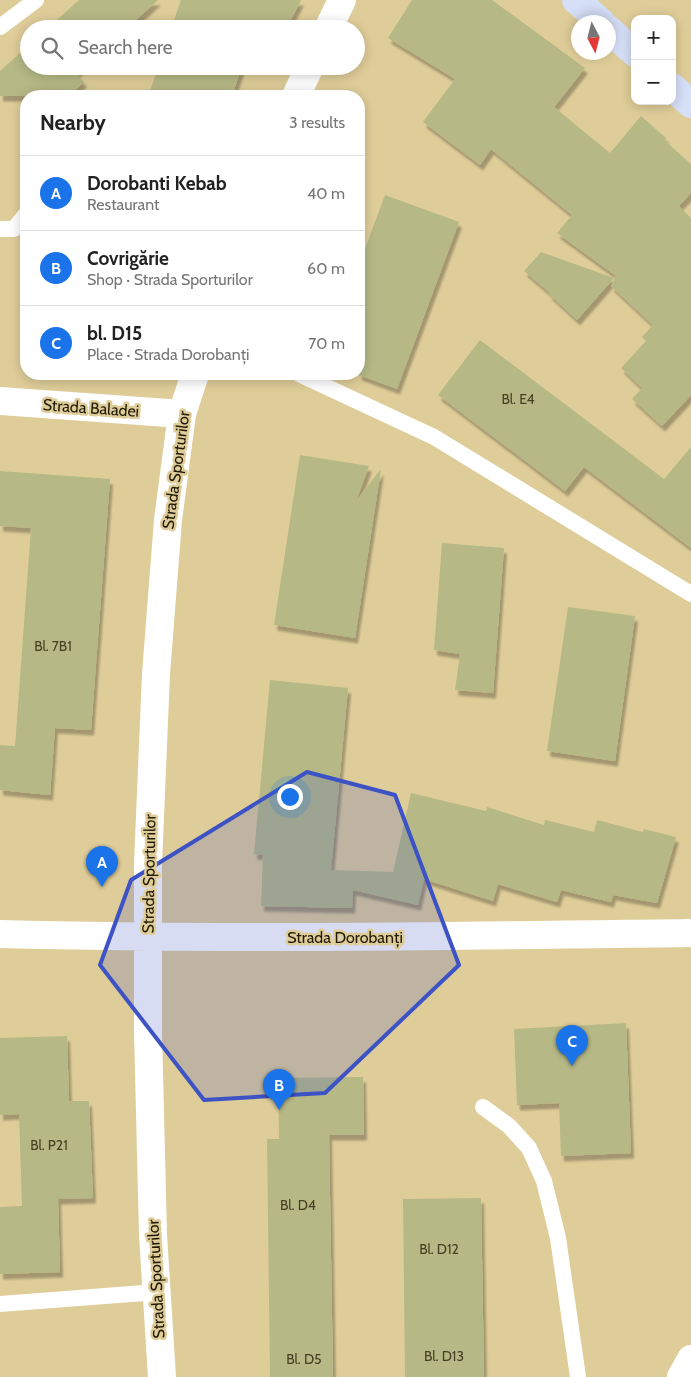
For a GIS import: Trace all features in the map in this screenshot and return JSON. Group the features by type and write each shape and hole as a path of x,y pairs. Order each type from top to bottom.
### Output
{"main road":[{"path":"332,20 342,0"},
{"path":"576,0 593,15"},
{"path":"616,36 631,49"},
{"path":"299,90 306,75"},
{"path":"676,91 691,104"},
{"name":"Strada Sporturilor","path":"162,1377 153,1236 148,1031 148,864 156,674 168,520 182,414 193,380"},
{"name":"Strada Baladei","path":"0,401 182,414"},
{"name":"Strada Dorobanți","path":"0,934 378,937 691,933"},
{"path":"681,1377 691,1359"}],"lane":[{"path":"0,27 36,0"},
{"path":"0,229 14,229 20,222"},
{"path":"312,380 434,437 691,594"},
{"path":"483,1107 509,1126 529,1148 544,1181 558,1238 578,1377"},
{"path":"0,1304 157,1292"}],"highlighted area":[{"path":"307,772 395,795 459,965 325,1093 204,1100 100,965 131,880"}],"building":[{"path":"79,0 158,0 136,20 57,20"},
{"path":"181,0 301,0 291,20 174,20"},
{"path":"412,0 492,0 571,58 571,60 574,60 585,68 554,107 610,153 641,116 691,164 691,193 679,206 691,218 691,395 662,426 632,399 642,388 621,368 646,341 642,337 653,325 611,286 616,276 557,233 572,215 491,149 480,165 423,122 455,79 388,38"},
{"path":"20,53 20,75 78,75 84,82 75,90 20,90 20,96 0,96 0,71"},
{"path":"156,75 239,75 234,90 150,90"},
{"path":"385,195 459,222 397,389 365,377 365,249"},
{"path":"541,252 614,278 577,320 524,271"},
{"path":"480,340 664,479 691,447 691,548 584,467 565,491 438,395"},
{"path":"300,455 369,466 356,501 381,469 355,638 274,625"},
{"path":"0,471 110,479 91,730 55,728 50,795 0,790 0,745 15,746 31,528 0,526"},
{"path":"442,543 504,548 493,693 455,690 460,654 434,650"},
{"path":"568,607 635,616 615,761 547,751"},
{"path":"270,680 348,688 331,870 393,872 411,793 486,811 487,807 544,825 545,820 594,832 597,820 643,832 644,829 676,837 657,903 613,895 611,902 561,890 557,902 498,884 493,901 424,879 418,905 353,890 352,908 261,906 263,855 254,854"},
{"path":"626,1023 631,1153 561,1156 559,1103 517,1105 514,1029"},
{"path":"67,1036 69,1101 89,1101 93,1198 58,1199 60,1272 0,1274 0,1207 22,1206 19,1114 0,1115 0,1038"},
{"path":"363,1077 364,1135 329,1135 333,1377 270,1377 267,1139 279,1139 278,1078"},
{"path":"481,1198 484,1377 405,1377 403,1199"}],"place":[{"name":"Dorobanti Kebab","path":"102,887"},
{"name":"bl. D15","path":"572,1066"},
{"name":"Covrigărie","path":"279,1110"}]}
